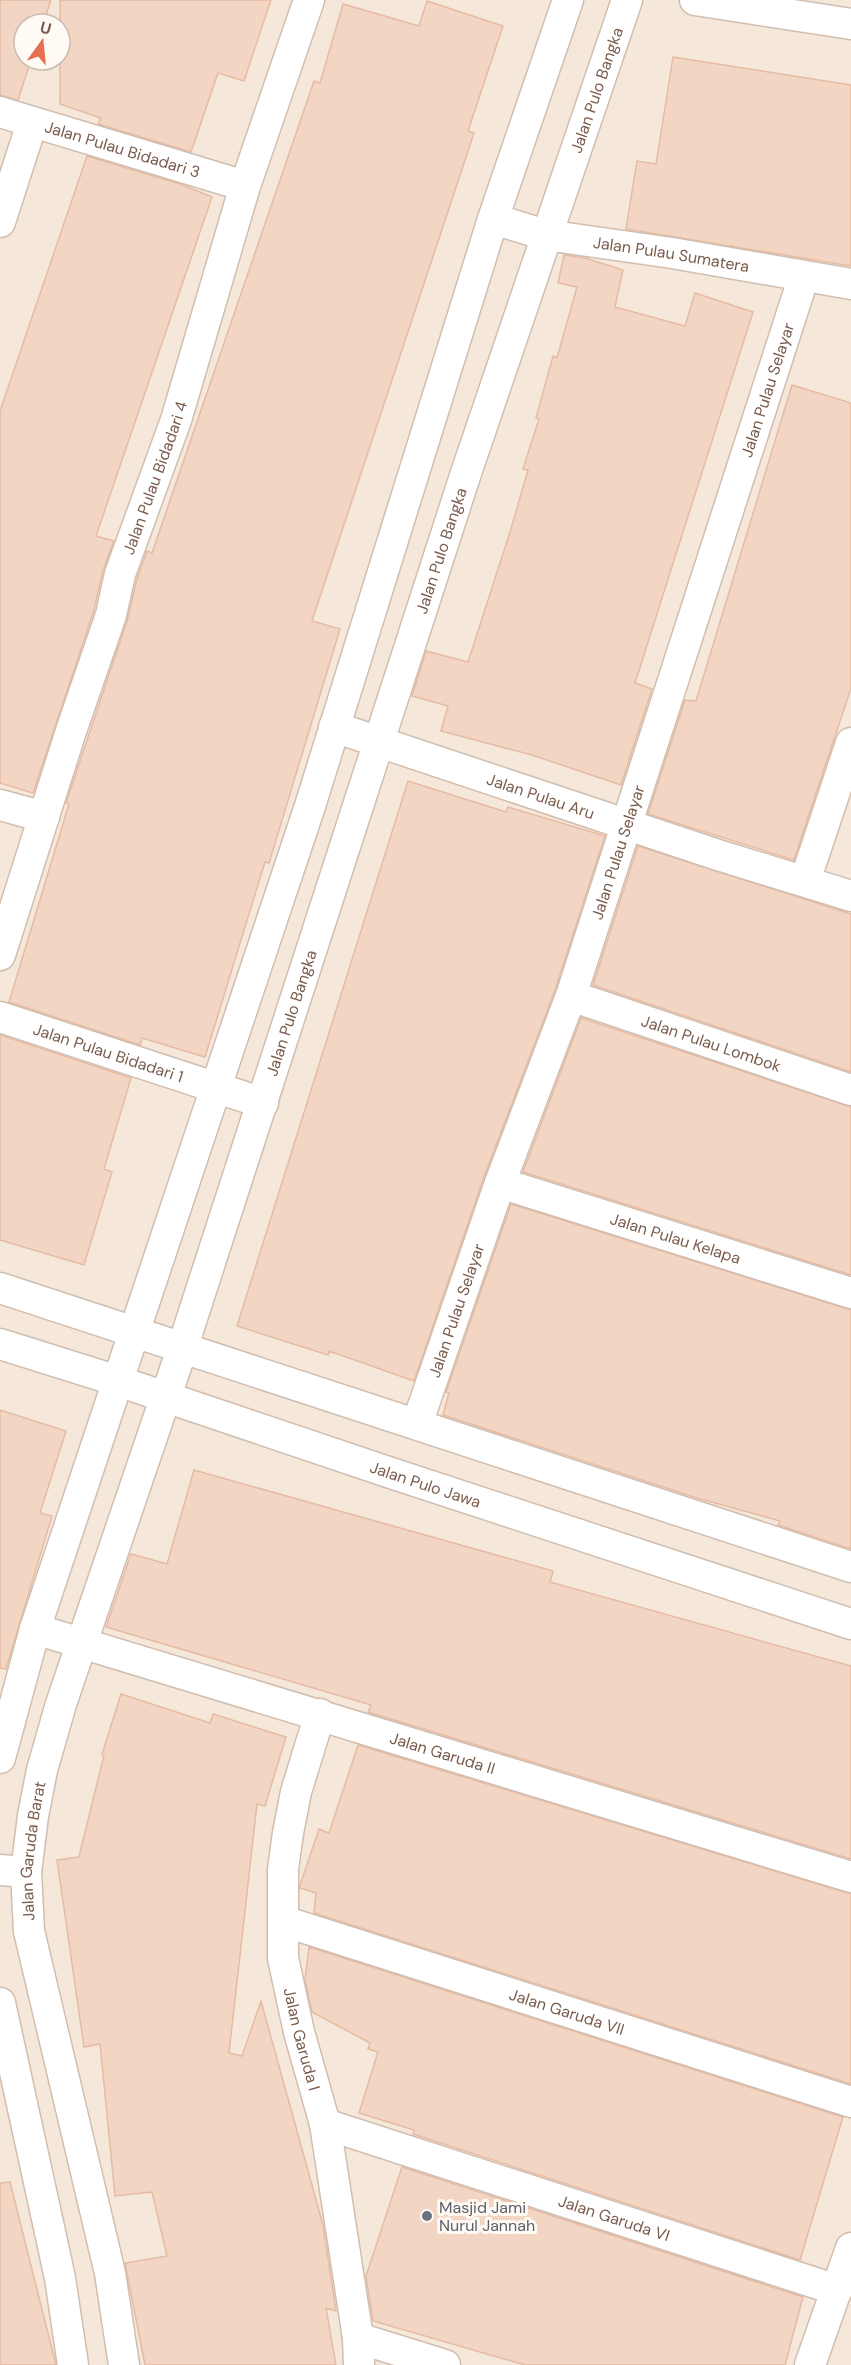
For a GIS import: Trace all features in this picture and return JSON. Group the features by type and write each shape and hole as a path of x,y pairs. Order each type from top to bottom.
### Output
{"street":[{"name":"Jalan Pulau Bidadari 4","path":"0,955 111,615 120,574 176,420 245,186 309,0"},
{"path":"0,1758 35,1629 217,1086 334,727 493,219 568,0"},
{"name":"Jalan Pulo Bangka","path":"182,1349 378,741 546,235 627,0"},
{"path":"695,0 851,24"},
{"name":"Jalan Pulau Bidadari 3","path":"0,112 245,186"},
{"path":"0,222 32,123"},
{"name":"Jalan Pulau Sumatera","path":"493,219 546,235 672,253 851,284"},
{"name":"Jalan Pulau Selayar","path":"417,1424 500,1183 571,996 804,276"},
{"name":"Jalan Pulau Aru","path":"334,727 851,896"},
{"path":"805,881 851,743"},
{"path":"0,805 44,817"},
{"name":"Jalan Pulau Lombok","path":"571,996 851,1090"},
{"name":"Jalan Pulau Bidadari 1","path":"0,1017 98,1051 217,1086"},
{"path":"217,1086 263,1103"},
{"name":"Jalan Pulau Kelapa","path":"500,1183 851,1293"},
{"path":"0,1288 851,1567"},
{"name":"Jalan Pulo Jawa","path":"0,1344 166,1396 402,1477 851,1624"},
{"name":"Jalan Garuda Barat","path":"124,2365 110,2273 13,1871 80,1642 182,1349"},
{"name":"Jalan Garuda II","path":"35,1629 851,1877"},
{"name":"Jalan Garuda I","path":"320,1714 292,1812 283,1869 283,1958 299,2032 325,2124 359,2352"},
{"name":"Jalan Garuda VII","path":"283,1921 851,2103"},
{"path":"0,2003 60,2278 73,2365"},
{"name":"Jalan Garuda VI","path":"325,2124 837,2290"},
{"path":"810,2365 851,2248"},
{"path":"359,2352 445,2365"}],"shaded area":[{"path":"0,0 851,0 851,2365 0,2365"}],"building":[{"path":"0,0 51,0 47,12 12,12 12,72 27,72 18,100 0,95"},
{"path":"60,0 271,0 244,81 218,73 191,152 98,124 101,118 60,104 60,72 72,72 72,12 60,12"},
{"path":"427,1 503,26 468,131 474,133 312,621 340,629 269,863 265,862 205,1057 142,1038 140,1045 9,1002 69,804 66,803 127,621 137,579 147,551 152,553 314,81 320,83 343,4 419,26"},
{"path":"673,57 851,85 851,266 626,229 637,161 656,164"},
{"path":"87,156 180,184 212,197 96,536 114,541 103,570 94,610 33,793 0,783 0,411"},
{"path":"564,255 585,258 623,270 615,307 685,326 695,293 753,312 635,683 652,689 621,785 532,755 441,731 448,706 412,696 426,651 468,662 510,532 528,470 523,469 539,419 536,418 553,356 557,358 577,287 558,283"},
{"path":"792,385 851,403 851,688 794,860 648,814 685,700 696,701"},
{"path":"408,781 506,812 508,807 605,836 555,990 484,1177 414,1381 329,1351 328,1355 237,1326"},
{"path":"638,846 851,914 851,1072 593,985"},
{"path":"581,1018 851,1107 851,1275 523,1172"},
{"path":"0,1035 131,1078 104,1169 112,1172 84,1265 0,1240"},
{"path":"511,1204 851,1310 851,1549 778,1525 780,1521 697,1498 443,1415 449,1393 446,1392"},
{"path":"0,1410 66,1431 40,1513 52,1516 6,1669 0,1668"},
{"path":"194,1470 553,1571 550,1582 851,1666 851,1859 368,1712 371,1705 106,1627 131,1554 167,1564"},
{"path":"121,1694 210,1723 213,1714 286,1737 265,1806 257,1804 229,2053 242,2056 261,2001 323,2225 336,2311 326,2308 336,2365 145,2365 125,2263 167,2256 152,2192 115,2196 100,2044 84,2047 57,1860 79,1857 104,1755 102,1754"},
{"path":"358,1745 851,1894 851,2084 314,1913 316,1893 300,1888 300,1885 319,1829 329,1833"},
{"path":"309,1947 843,2117 800,2260 413,2134 414,2130 359,2113 378,2052 368,2049 370,2043 312,2012 305,1980"},
{"path":"402,2167 803,2297 785,2365 525,2365 373,2321 366,2276"},
{"path":"10,2182 56,2365 0,2365 0,2183"}],"place":[{"name":"Masjid Jami Nurul Jannah","path":"427,2216"}]}
